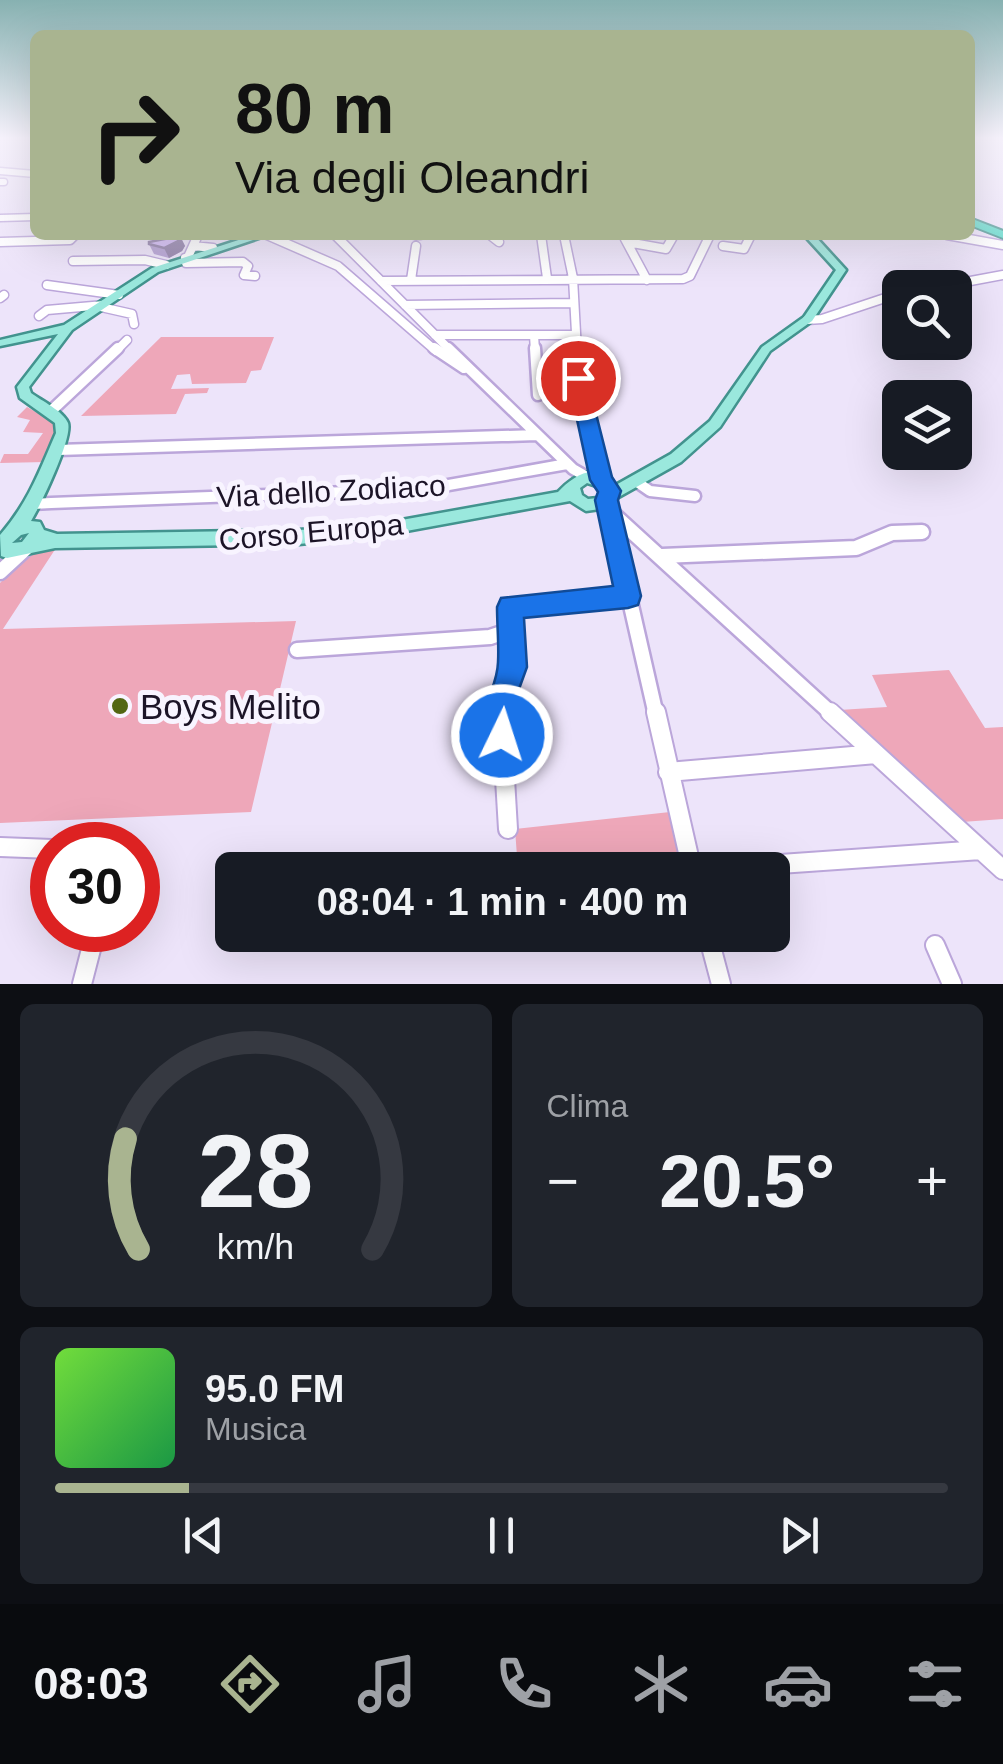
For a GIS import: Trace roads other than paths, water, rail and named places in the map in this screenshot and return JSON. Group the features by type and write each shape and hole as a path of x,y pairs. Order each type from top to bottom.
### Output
{"highway":[{"path":"975,221 1003,233"}],"main road":[{"path":"14,541 58,450 63,426 25,395 22,387 68,328 119,294 188,253 245,240"},
{"path":"576,481 586,505 607,502 676,458 724,416 766,349 815,317 840,270 813,240"},
{"path":"1,342 68,328"},
{"path":"576,481 607,502"},
{"name":"Corso Europa","path":"14,541 300,538 379,530 576,481 636,482"}],"street":[{"path":"0,218 30,217"},
{"path":"22,241 30,234"},
{"path":"0,242 35,240"},
{"path":"195,240 186,263 243,262 248,266 244,274 255,276"},
{"path":"277,240 338,266 438,352 456,366 471,370"},
{"path":"340,240 537,435 576,481"},
{"path":"411,280 416,240"},
{"path":"542,240 547,278"},
{"path":"565,240 573,278 578,378 576,481"},
{"path":"626,240 647,280"},
{"path":"633,240 664,248 670,240"},
{"path":"381,281 680,279 690,276 708,240"},
{"path":"723,246 744,249 748,240"},
{"path":"974,240 1003,245"},
{"path":"114,267 123,260"},
{"path":"73,261 154,260 166,265"},
{"path":"641,268 680,279"},
{"path":"972,281 1003,275"},
{"path":"47,285 119,294"},
{"path":"815,317 882,298"},
{"path":"405,305 573,303"},
{"path":"39,316 47,310 103,306 132,314 134,324"},
{"path":"436,335 574,335"},
{"path":"534,335 538,395"},
{"path":"50,412 126,340"},
{"path":"58,450 537,435"},
{"name":"Via dello Zodiaco","path":"34,504 576,481"},
{"path":"636,482 650,491 695,496"},
{"path":"607,502 1003,870"},
{"path":"607,502 688,852"},
{"path":"662,556 856,548 892,533 922,532"},
{"path":"0,572 14,541"},
{"path":"508,829 500,700 513,667 511,606 628,596"},
{"path":"298,650 494,636 511,630"},
{"path":"668,772 876,754"},
{"path":"1,850 30,849"},
{"path":"790,863 982,850"},
{"path":"936,945 952,984"},
{"path":"82,984 90,952"},
{"path":"712,952 720,984"}],"place":[{"name":"Boys Melito","path":"120,706"}]}
